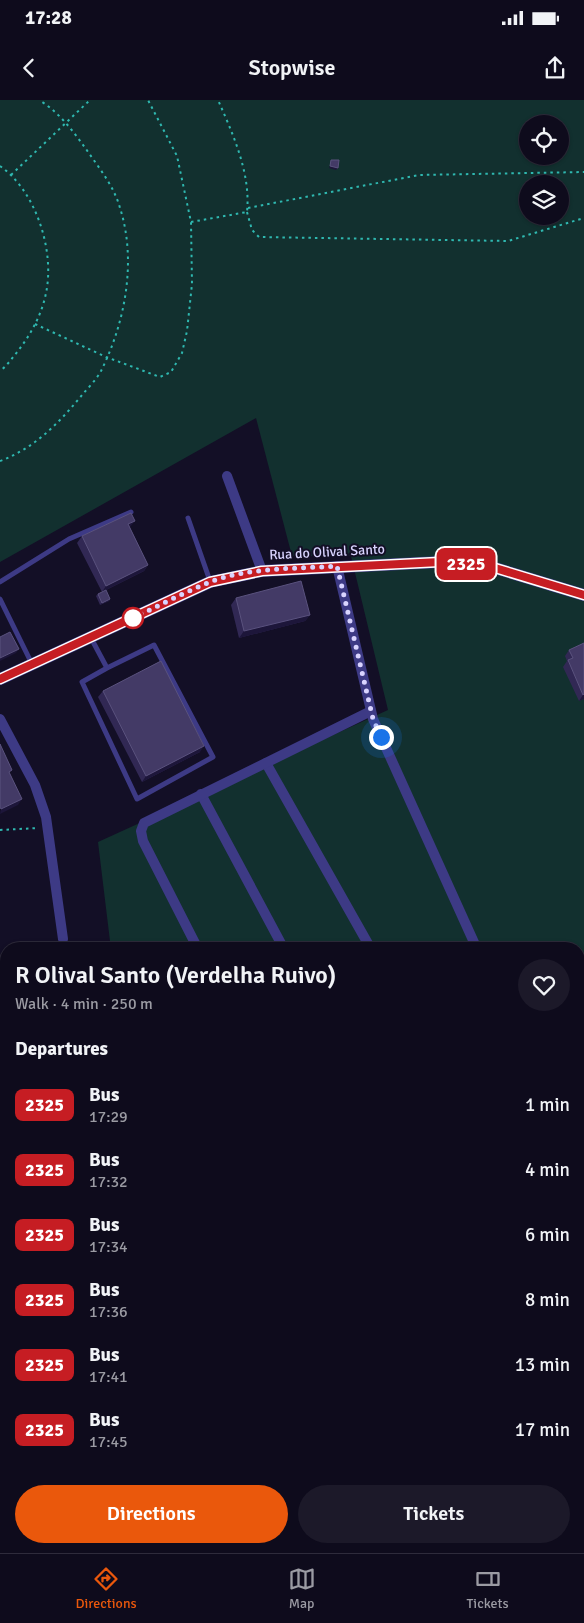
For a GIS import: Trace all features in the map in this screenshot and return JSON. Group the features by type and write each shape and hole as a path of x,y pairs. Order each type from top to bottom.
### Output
{"street":[{"path":"227,476 262,571"},
{"name":"Rua do Olival Santo","path":"0,679 210,582 262,571 440,562 482,566 512,572 584,595"},
{"path":"337,566 371,711 474,942"},
{"path":"194,942 142,841 141,831 144,823 371,711"},
{"path":"0,719 35,785 48,827 64,939"},
{"path":"266,763 367,942"},
{"path":"201,794 280,942"}],"lane":[{"path":"0,582 69,539 131,512"},
{"path":"188,518 210,582"},
{"path":"0,599 32,664"},
{"path":"91,638 107,668"},
{"path":"154,645 213,757 138,799 82,682 107,668 154,645"}],"path":[{"path":"0,460 30,447 58,424 100,372 124,310 127,278 126,243 120,208 107,179 66,123 39,100"},
{"path":"11,176 90,100"},
{"path":"35,324 106,357 160,376 171,372 182,353 187,331 192,284 191,222 177,156 148,100"},
{"path":"218,100 236,143 248,192 247,212 252,230 259,237 508,241 584,218"},
{"path":"0,166 11,176 34,208 47,249 46,293 35,324 31,334 0,371"},
{"path":"248,208 419,175 584,172"},
{"path":"191,222 247,212"},
{"path":"0,830 48,827"}],"green space":[{"path":"0,100 584,100 584,942 109,942 98,842 388,710 351,556 292,556 256,418 0,562"}],"building":[{"path":"331,160 339,160 338,168 330,166"},
{"path":"131,513 135,521 128,524 148,565 106,586 82,536"},
{"path":"301,581 310,615 244,631 236,598"},
{"path":"106,590 110,599 102,603 98,594"},
{"path":"10,632 19,649 0,658 0,637"},
{"path":"584,643 583,695 568,660 573,658 569,650"},
{"path":"161,661 204,746 146,776 103,691"},
{"path":"0,744 12,770 9,772 22,799 1,809 0,807"}],"bus line":[{"name":"2325","path":"0,679 210,582 241,574 337,566 440,562 495,568 584,595"}],"route":[{"path":"133,618 129,620 210,582 226,577 262,571 337,566 373,719 381,737"}]}
